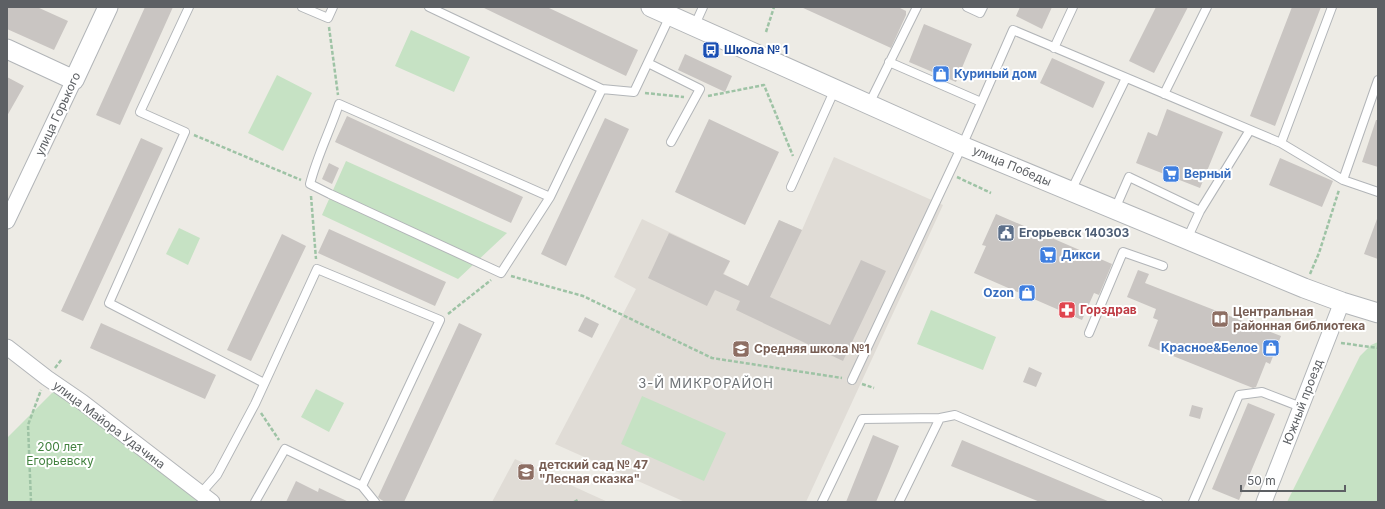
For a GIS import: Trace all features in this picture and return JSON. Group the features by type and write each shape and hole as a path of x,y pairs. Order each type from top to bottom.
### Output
{"street":[{"name":"улица Горького","path":"7,221 108,7"},
{"name":"улица Победы","path":"651,7 962,146 1297,285 1342,302 1378,313"},
{"path":"7,49 74,80"},
{"name":"Южный проезд","path":"1264,502 1342,302"},
{"name":"улица Майора Удачина","path":"7,347 47,378 82,402 206,498"}],"lane":[{"path":"188,7 140,112 185,132 110,303 264,383"},
{"path":"302,7 328,18 333,7"},
{"path":"429,7 602,88 634,92 670,16"},
{"path":"694,27 703,7"},
{"path":"869,104 916,7"},
{"path":"967,7 980,13 983,7"},
{"path":"1054,48 1073,7"},
{"path":"1164,94 1207,7"},
{"path":"1281,143 1332,7"},
{"path":"852,380 962,146 1013,30 1281,143 1343,180 1378,192"},
{"path":"889,62 981,102"},
{"path":"648,63 700,89 672,142"},
{"path":"1071,191 1126,78"},
{"path":"1343,180 1378,80"},
{"path":"550,197 339,104 332,125 315,163 310,184 337,198 501,273 550,197 602,88"},
{"path":"791,187 835,89"},
{"path":"1187,239 1200,210 1250,130"},
{"path":"1115,209 1129,177 1200,210"},
{"path":"1089,332 1123,252 1163,266"},
{"path":"206,498 255,404 317,269 440,320 362,486"},
{"path":"1194,502 1239,395 1262,392 1301,407"},
{"path":"822,502 862,419 940,418 955,415 1158,502"},
{"path":"899,502 940,418"},
{"path":"255,502 285,449 362,486 375,502"}],"path":[{"path":"766,32 774,7"},
{"path":"328,18 339,104"},
{"path":"634,92 694,99 764,85 799,170"},
{"path":"185,132 310,184 317,269"},
{"path":"955,176 991,192"},
{"path":"1309,276 1343,180"},
{"path":"440,320 501,273 583,296 712,358 852,380 874,388"},
{"path":"1341,343 1378,348"},
{"path":"31,502 28,424 43,384 47,378"},
{"path":"255,404 285,449"},
{"path":"574,502 578,500 579,502"}],"shaded area":[{"name":"Средняя школа №1","path":"834,157 943,205 806,502 685,502 555,444 636,289 614,277 642,219 730,261 724,274 748,286 779,220 802,230"},
{"name":"детский сад № 47 \"Лесная сказка\"","path":"515,459 588,493 608,502 492,502"}],"green space":[{"path":"411,30 470,57 454,92 395,66"},
{"path":"277,75 312,93 283,151 248,133"},
{"path":"346,161 507,233 458,279 322,215"},
{"path":"179,228 200,238 188,265 166,254"},
{"path":"931,310 996,337 983,370 917,344"},
{"path":"1378,342 1378,502 1287,502 1360,356 1371,345"},
{"name":"200 лет Егорьевску","path":"56,389 206,502 7,502 7,438"},
{"path":"316,389 344,403 329,432 301,417"},
{"path":"642,396 726,433 704,481 621,444"}],"building":[{"path":"7,7 37,7 68,21 54,50 7,29"},
{"path":"145,7 173,7 120,125 96,115"},
{"path":"482,7 547,7 638,50 626,76"},
{"path":"801,7 898,7 906,11 906,15 891,48"},
{"path":"1020,7 1052,7 1042,29 1016,16"},
{"path":"1156,7 1188,7 1154,73 1129,61"},
{"path":"1292,7 1321,7 1275,126 1250,116"},
{"path":"924,24 972,44 956,82 909,62"},
{"path":"685,54 732,76 725,92 678,70"},
{"path":"1052,58 1105,82 1093,108 1040,83"},
{"path":"7,77 24,86 7,116"},
{"path":"1167,109 1223,132 1200,188 1136,163 1148,132 1157,136"},
{"path":"347,116 523,197 511,223 335,142"},
{"path":"605,118 629,129 566,266 541,254"},
{"path":"709,119 779,152 745,225 675,192"},
{"path":"1376,120 1378,120 1378,167 1362,162"},
{"path":"141,138 163,148 83,321 61,311"},
{"path":"1280,158 1333,181 1322,207 1269,185"},
{"path":"329,163 339,168 332,184 322,179"},
{"path":"996,214 1112,264 1099,295 1094,293 1082,320 974,273 986,246 982,245"},
{"path":"1378,219 1378,259 1364,254"},
{"path":"779,220 802,230 770,297 830,325 861,260 886,271 843,361 736,310 740,301 715,290 707,306 648,278 669,233 730,261 723,274 748,286"},
{"path":"329,229 446,282 435,306 318,253"},
{"path":"282,234 306,246 251,361 227,350"},
{"path":"1138,270 1149,274 1145,283 1281,336 1270,364 1266,362 1256,387 1253,388 1148,346 1158,320 1153,318 1156,309 1127,297"},
{"path":"585,317 599,324 592,338 578,331"},
{"path":"101,323 216,375 205,399 90,348"},
{"path":"459,323 482,334 404,502 385,502 378,497"},
{"path":"1029,367 1042,373 1036,387 1023,382"},
{"path":"1248,403 1275,414 1239,500 1212,489"},
{"path":"1192,405 1203,408 1200,419 1189,416"},
{"path":"873,435 899,446 889,471 876,502 846,502"},
{"path":"962,440 1110,502 1040,502 951,466"},
{"path":"296,481 318,492 319,488 349,502 286,502"}],"place":[{"name":"Школа № 1","path":"711,50"},
{"name":"Куриный дом","path":"941,74"},
{"name":"Верный","path":"1171,174"},
{"name":"Егорьевск 140303","path":"1006,233"},
{"name":"Дикси","path":"1048,255"},
{"name":"Ozon","path":"1027,293"},
{"name":"Горздрав","path":"1067,310"},
{"name":"Центральная районная библиотека","path":"1220,319"},
{"name":"Красное&Белое","path":"1271,348"},
{"name":"Средняя школа №1","path":"741,349"},
{"name":"детский сад № 47 \"Лесная сказка\"","path":"526,472"}],"district":[{"name":"3-Й МИКРОРАЙОН","path":"706,383"}]}
